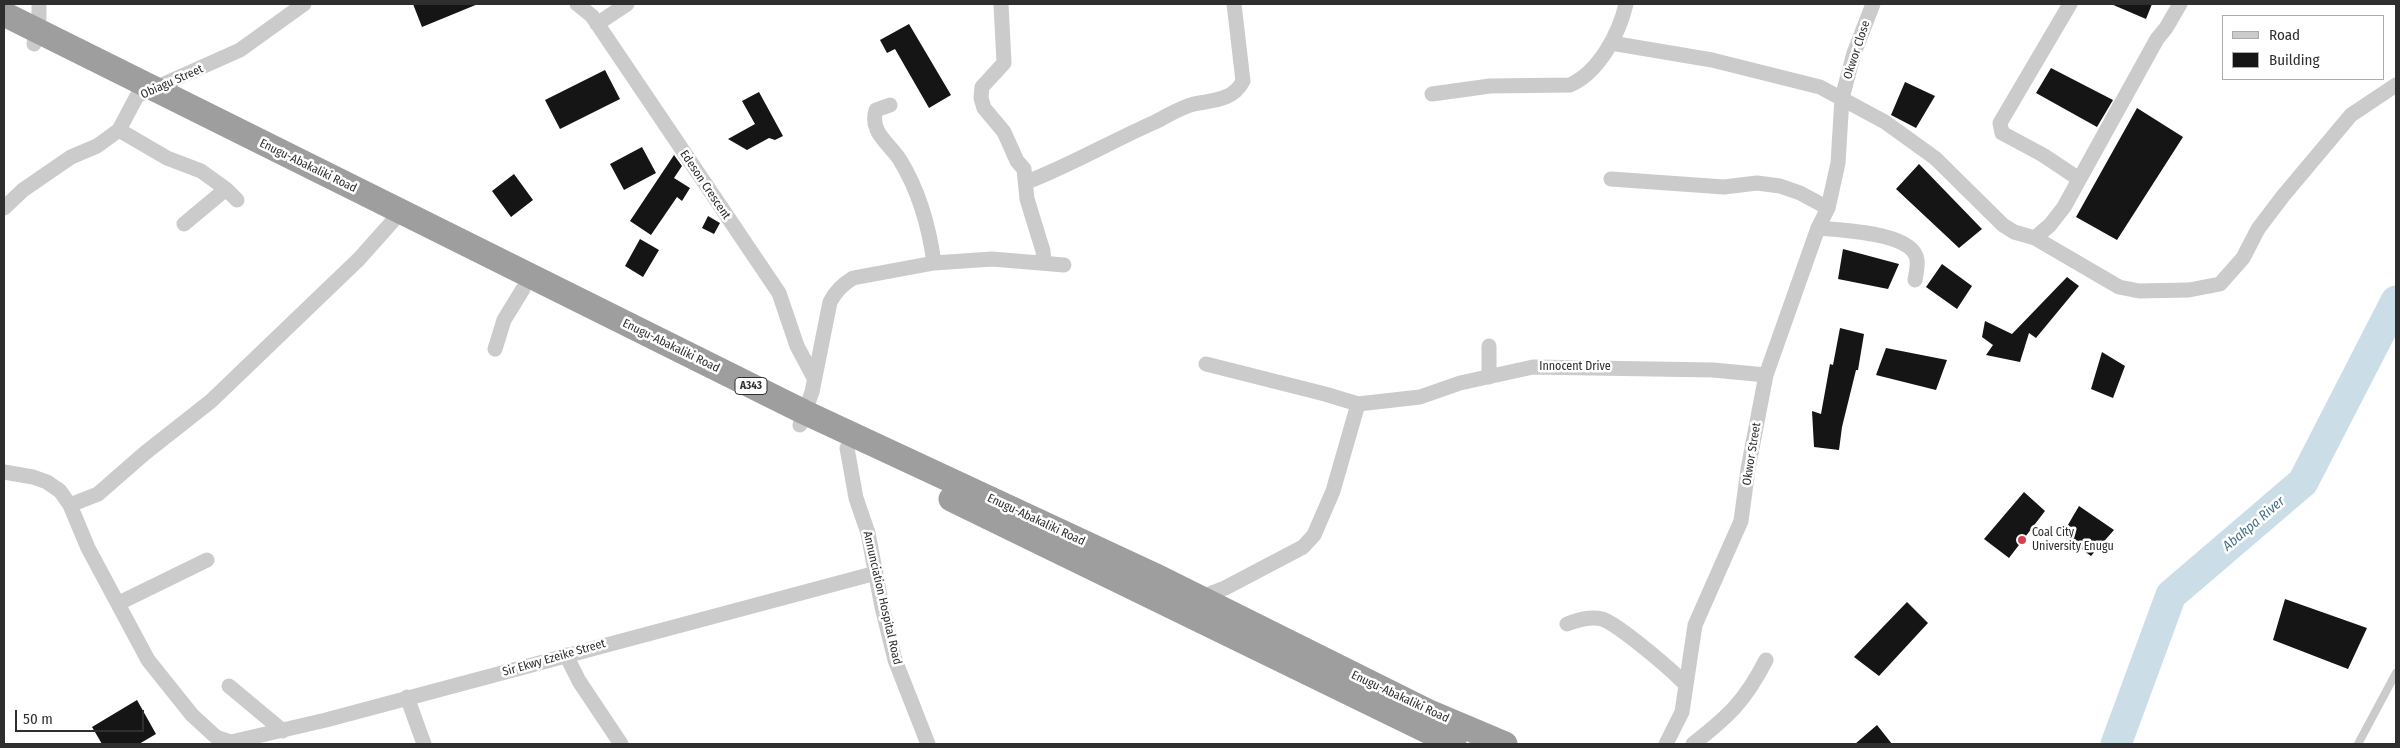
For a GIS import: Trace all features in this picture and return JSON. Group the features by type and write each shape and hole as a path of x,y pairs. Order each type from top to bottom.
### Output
{"highway":[{"name":"Enugu-Abakaliki Road","path":"4,14 35,37 802,418 847,448 1442,742"},
{"name":"Enugu-Abakaliki Road","path":"4,29 35,37"},
{"name":"Enugu-Abakaliki Road","path":"145,92 523,289 802,418 1154,575 1427,711 1505,744"}],"street":[{"path":"35,37 39,4"},
{"name":"Obiagu Street","path":"4,208 23,190 71,157 97,146 119,130 145,92 240,50 304,4"},
{"name":"Edeson Crescent","path":"577,4 592,16 779,293 797,346 814,378"},
{"path":"597,24 627,4"},
{"path":"1001,4 1004,63 982,87 981,98 984,108 1004,132 1017,161 1024,170 1027,199 1043,251 1044,262"},
{"path":"1026,182 1072,164 1108,143 1194,104 1221,100 1232,94 1243,81 1234,4"},
{"path":"1432,94 1490,86 1570,85 1580,81 1601,59 1611,42 1626,4"},
{"name":"Okwor Close","path":"1838,163 1842,98 1854,53 1873,4"},
{"path":"2070,4 2000,123 2002,133 2043,155 2079,179"},
{"path":"2035,238 2050,225 2064,207 2157,39 2180,4"},
{"path":"1611,42 1712,60 1798,80 1842,98 1886,122 1935,158 2003,225 2014,232 2035,238 2119,287 2140,291 2189,290 2220,284 2243,258 2258,229 2283,196 2351,115 2396,85"},
{"path":"890,105 876,110 873,120 876,130 900,161 922,203 934,263"},
{"path":"119,130 166,158 201,171 226,189 237,200"},
{"name":"Okwor Street","path":"1666,744 1682,712 1695,625 1741,522 1748,469 1766,375 1818,228 1828,208 1838,163"},
{"path":"1611,179 1724,187 1757,183 1780,186 1800,193 1828,208"},
{"path":"184,224 226,189"},
{"path":"70,505 98,494 145,453 211,401 359,259 392,222"},
{"path":"1818,228 1874,234 1910,246 1918,259 1915,280"},
{"path":"802,418 812,392 830,302 836,291 854,278 934,263 992,259 1064,265"},
{"path":"495,349 504,320 523,289"},
{"path":"1489,346 1489,376"},
{"path":"1177,610 1199,598 1225,588 1303,547 1314,535 1333,491 1358,404 1206,364"},
{"name":"Innocent Drive","path":"1358,404 1420,397 1489,376 1533,367 1590,366 1713,370 1766,375"},
{"name":"Annunciation Hospital Road","path":"847,448 856,498 868,533 896,660 928,744"},
{"path":"4,472 33,477 47,482 60,491 70,505 88,548 119,603 206,560"},
{"name":"Sir Ekwy Ezeike Street","path":"119,603 148,660 177,698 216,737 231,742 283,731 876,573"},
{"path":"1567,624 1582,619 1601,619 1671,669 1685,684"},
{"path":"566,655 579,681 621,744"},
{"path":"1693,744 1736,709 1751,689 1766,660"},
{"path":"229,686 283,731"},
{"path":"407,697 424,744"}],"lane":[{"path":"2358,744 2396,673"}],"building":[{"path":"413,4 478,4 422,27"},
{"path":"2111,4 2152,4 2146,19"},
{"path":"909,24 951,95 929,108 895,49 887,53 880,40"},
{"path":"2051,68 2113,100 2097,127 2036,93"},
{"path":"605,70 620,99 560,129 545,100"},
{"path":"1905,82 1935,96 1916,128 1891,115"},
{"path":"759,92 783,136 775,140 769,138 747,150 728,139 755,124 742,101"},
{"path":"2137,108 2183,137 2117,240 2076,217"},
{"path":"642,147 656,173 624,190 610,164"},
{"path":"674,155 682,166 674,178 690,188 682,201 677,197 651,235 630,221"},
{"path":"1919,164 1982,229 1959,248 1896,189"},
{"path":"514,174 533,200 511,217 492,191"},
{"path":"708,216 720,223 714,234 702,228"},
{"path":"640,239 659,250 643,277 625,266"},
{"path":"1843,249 1899,264 1888,289 1838,279"},
{"path":"1942,264 1972,286 1957,309 1926,287"},
{"path":"2067,277 2079,286 2036,338 2029,333 2020,362 1986,355 1993,345 1982,337 1985,321 2012,334"},
{"path":"1840,328 1864,334 1858,370 1856,370 1842,427 1839,450 1814,447 1812,411 1821,414 1830,364 1833,365"},
{"path":"1886,348 1947,360 1936,390 1876,375"},
{"path":"2102,352 2125,366 2113,398 2091,389"},
{"path":"2024,492 2045,511 2009,558 1984,539"},
{"path":"2079,506 2114,530 2091,556 2062,535"},
{"path":"2285,599 2367,628 2348,669 2273,640"},
{"path":"1907,602 1928,623 1879,676 1854,657"},
{"path":"137,700 156,734 139,744 102,744 92,727"},
{"path":"1877,725 1892,744 1855,744"}],"waterway":[{"name":"Abakpa River","path":"2116,744 2171,595 2303,482 2396,301"}],"place":[{"name":"Coal City University Enugu","path":"2022,540"}]}
